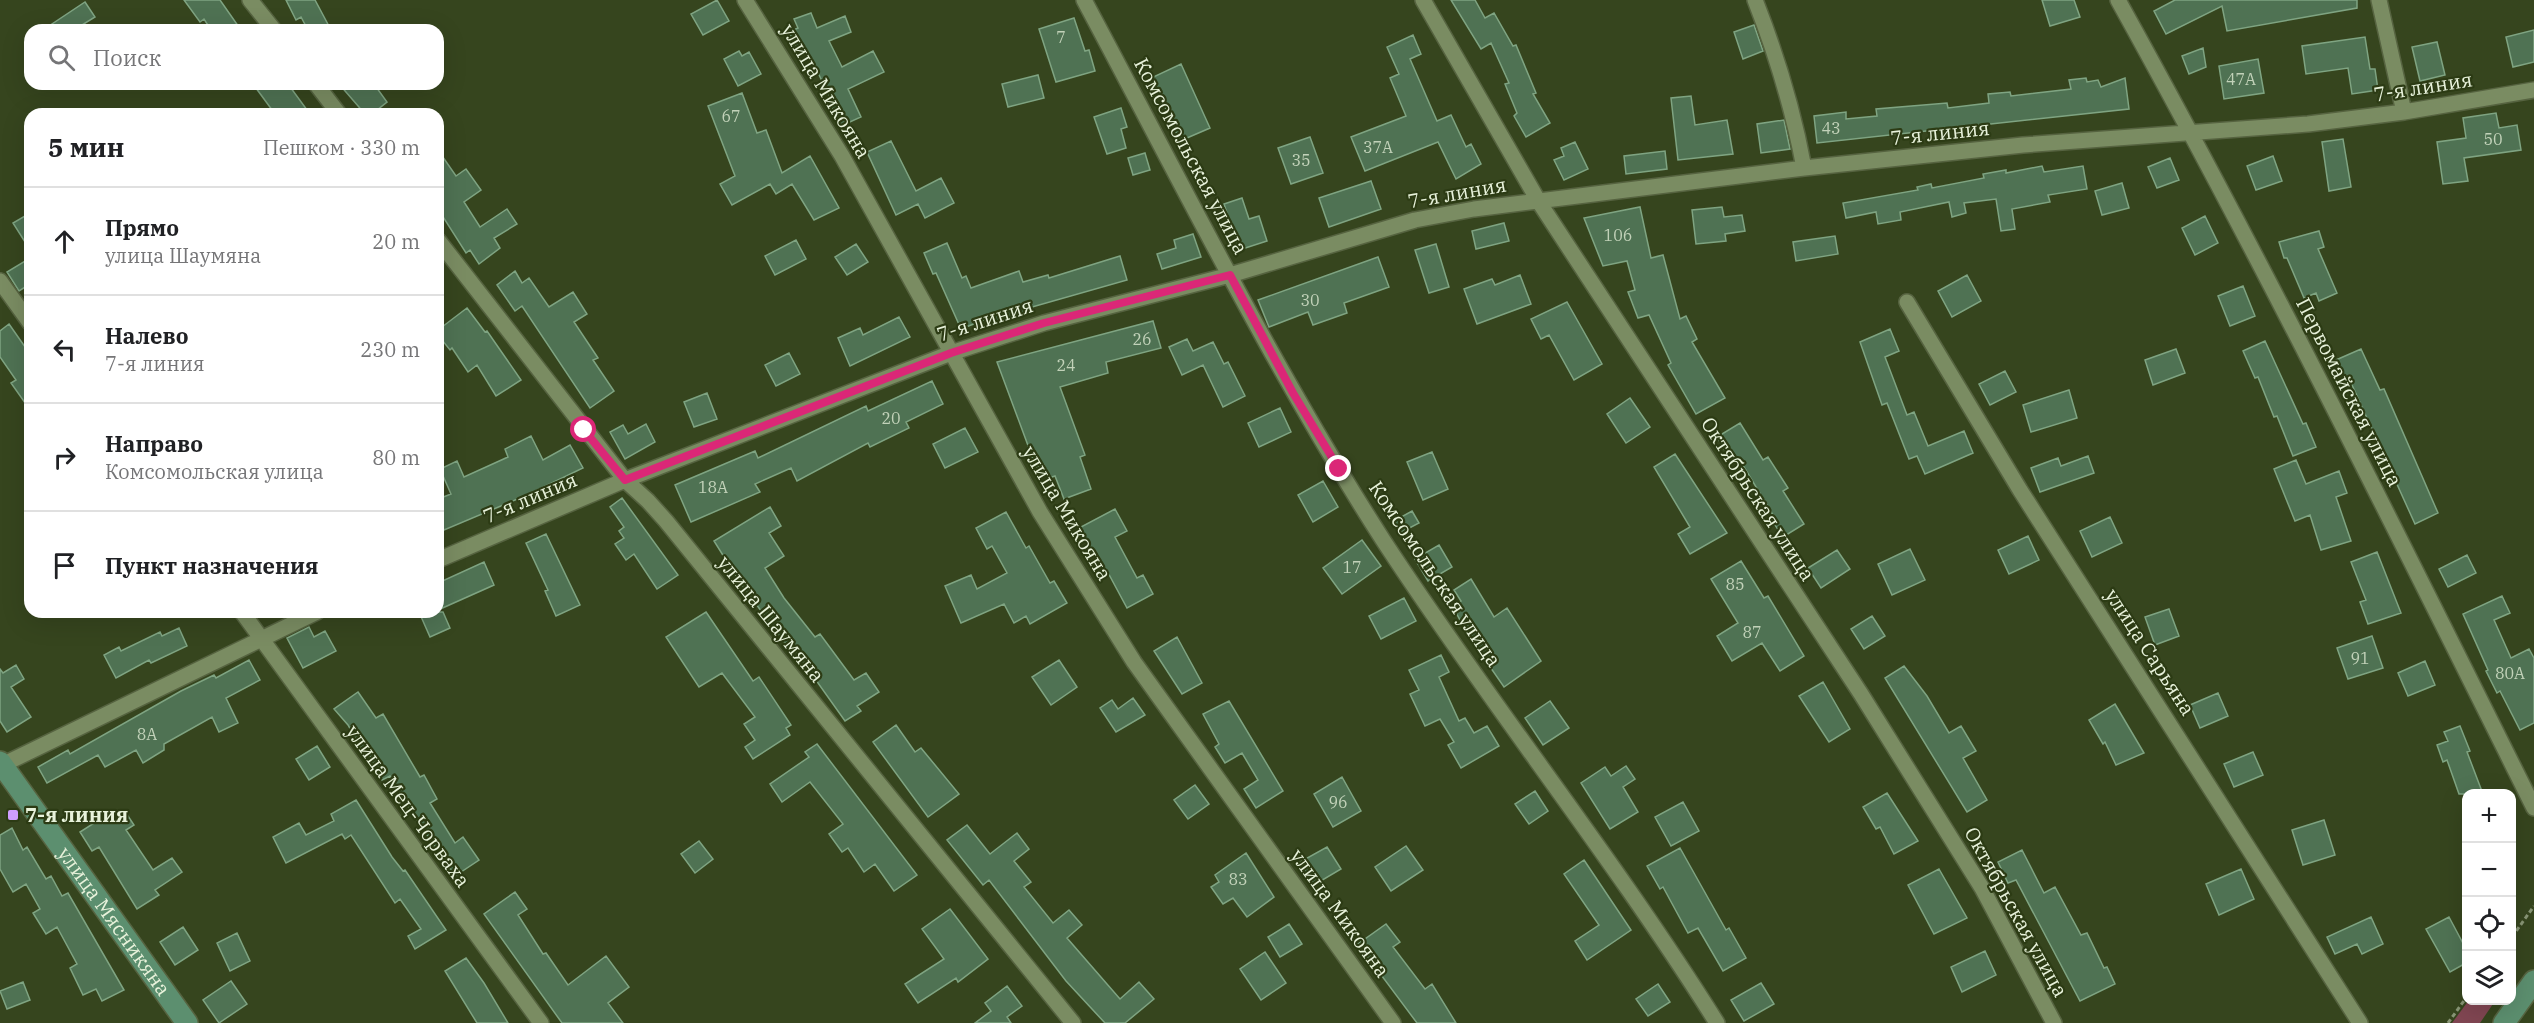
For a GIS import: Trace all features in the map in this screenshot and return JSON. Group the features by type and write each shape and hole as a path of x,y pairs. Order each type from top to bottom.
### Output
{"street":[{"path":"250,0 269,24"},
{"name":"улица Микояна","path":"745,0 842,156 1040,512 1134,662 1393,1023"},
{"name":"Комсомольская улица","path":"1084,0 1293,393 1384,542 1672,951 1717,1023"},
{"name":"Октябрьская улица","path":"1423,0 1539,202 1873,713 1982,888 2054,1023"},
{"path":"1755,0 1782,70 1794,112 1804,168"},
{"name":"Первомайская улица","path":"2118,0 2192,134 2309,358 2534,808"},
{"path":"2379,0 2404,112"},
{"path":"321,90 334,108"},
{"name":"7-я линия","path":"444,557 625,480 951,353 1044,323 1230,275 1415,220 1474,209 1804,168 2023,145 2308,124 2404,112 2534,90"},
{"name":"улица Шаумяна","path":"444,248 625,480 666,521 1073,1023"},
{"path":"0,281 24,315"},
{"name":"улица Сарьяна","path":"1907,302 2020,490 2360,1023"},
{"name":"улица Мец-Чорваха","path":"246,618 541,1023"},
{"path":"1,764 304,618"},
{"name":"улица Мясникяна","path":"1,764 187,1023"},
{"path":"2504,1023 2534,981"}],"path":[{"path":"2516,930 2534,906"},
{"path":"2448,1023 2462,1004"}],"shaded area":[{"path":"2465,1005 2492,1005 2480,1023 2452,1023"}],"building":[{"path":"184,0 220,0 237,24 207,24 204,19 200,22"},
{"path":"286,0 315,0 328,24 305,24 301,17 296,20"},
{"path":"717,0 729,21 703,35 691,14"},
{"path":"1451,0 1475,0 1485,18 1494,13 1513,46 1516,45 1536,93 1533,94 1550,123 1526,137 1514,116 1517,113 1505,84 1509,83 1491,43 1481,49"},
{"path":"2042,0 2074,0 2080,17 2050,26"},
{"path":"2175,0 2357,0 2357,8 2227,31 2222,6 2166,34 2154,11"},
{"path":"85,2 95,17 84,24 52,24"},
{"path":"811,13 817,28 845,16 851,32 829,41 842,67 873,51 884,72 848,89 861,117 841,126 807,50 798,54 789,32 798,28 794,19"},
{"path":"1074,18 1085,51 1089,50 1095,71 1056,82 1039,29"},
{"path":"1754,25 1763,51 1743,59 1734,32"},
{"path":"2534,30 2534,62 2513,67 2506,37"},
{"path":"1413,35 1421,54 1410,59 1437,121 1451,115 1466,147 1471,144 1481,164 1456,179 1438,142 1365,171 1351,137 1406,116 1390,78 1399,74 1387,47"},
{"path":"2365,37 2370,69 2375,69 2378,90 2352,94 2348,68 2306,74 2302,46"},
{"path":"2437,42 2445,75 2420,81 2412,47"},
{"path":"2203,48 2206,67 2189,74 2182,56"},
{"path":"739,51 742,56 749,52 761,74 738,86 724,59"},
{"path":"2258,59 2264,93 2224,99 2219,66"},
{"path":"1181,64 1210,128 1180,141 1160,96 1157,97 1149,79"},
{"path":"1038,75 1044,98 1008,107 1002,84"},
{"path":"2086,78 2087,82 2098,80 2101,87 2125,78 2129,109 1817,143 1814,116 1846,112 1846,119 1877,116 1876,109 1947,103 1948,108 1989,103 1988,94 2010,92 2011,96 2071,89 2069,80"},
{"path":"257,90 292,90 306,108 271,108"},
{"path":"344,90 378,90 387,102 380,108 360,108"},
{"path":"742,93 757,133 766,130 782,173 810,156 839,208 814,220 792,184 776,194 770,184 732,205 720,184 735,176 708,106"},
{"path":"1691,96 1695,125 1727,120 1733,154 1678,160 1671,98"},
{"path":"1121,108 1127,127 1121,129 1126,148 1107,154 1094,117"},
{"path":"2496,113 2499,128 2517,125 2521,150 2464,158 2468,181 2443,184 2437,142 2466,138 2463,118"},
{"path":"1784,120 1790,149 1761,153 1757,124"},
{"path":"1310,137 1323,173 1291,184 1278,148"},
{"path":"2343,139 2351,187 2329,191 2322,142"},
{"path":"891,141 916,191 941,178 954,203 925,218 918,204 896,215 867,152"},
{"path":"1575,142 1588,169 1564,180 1554,160 1564,156 1561,148"},
{"path":"1665,151 1667,169 1626,174 1624,156"},
{"path":"1145,153 1150,170 1133,175 1128,158"},
{"path":"2273,156 2282,181 2256,190 2247,166"},
{"path":"2170,158 2179,180 2157,188 2148,167"},
{"path":"444,159 456,176 466,169 481,190 464,202 480,227 507,209 517,224 494,238 500,248 479,264 470,250 466,253 444,218"},
{"path":"2042,166 2044,172 2083,166 2087,189 2048,195 2050,202 2012,209 2015,229 2001,231 1996,199 1964,203 1966,213 1952,217 1949,202 1900,212 1901,220 1878,224 1876,212 1846,218 1843,203 1918,190 1917,187 1931,184 1932,188 1984,178 1983,174 2006,170 2006,173"},
{"path":"1371,181 1381,209 1329,227 1319,198"},
{"path":"2122,183 2129,208 2102,215 2095,191"},
{"path":"1242,198 1249,219 1259,216 1267,241 1239,250 1224,204"},
{"path":"1640,207 1651,258 1663,255 1680,319 1686,316 1697,339 1692,342 1725,398 1696,414 1668,365 1671,363 1649,315 1638,318 1628,292 1635,290 1627,261 1603,266 1584,218"},
{"path":"1722,207 1724,217 1742,215 1745,231 1725,234 1726,241 1696,244 1692,210"},
{"path":"2205,216 2218,243 2195,255 2182,228"},
{"path":"24,217 24,240 13,223"},
{"path":"1504,223 1509,241 1476,249 1472,231"},
{"path":"2319,231 2324,247 2318,249 2337,293 2319,301 2316,293 2304,298 2287,258 2284,258 2279,242"},
{"path":"1193,234 1201,257 1162,269 1157,254 1176,248 1174,240"},
{"path":"1835,236 1838,254 1796,261 1793,242"},
{"path":"796,240 806,259 775,275 765,256"},
{"path":"947,243 962,278 966,276 971,288 1019,271 1023,282 1048,275 1049,278 1120,256 1127,280 1032,307 1033,310 996,322 994,316 961,329 936,273 933,274 924,253"},
{"path":"856,244 868,262 847,275 835,257"},
{"path":"1436,244 1449,287 1429,293 1415,250"},
{"path":"1378,257 1389,287 1344,303 1347,313 1313,325 1308,312 1269,327 1258,300"},
{"path":"24,262 24,288 19,291 7,272"},
{"path":"515,271 522,283 529,278 549,307 573,292 587,314 574,322 598,358 593,360 614,391 590,408 522,306 515,311 497,285"},
{"path":"1520,275 1531,304 1477,324 1464,289 1492,279 1495,285"},
{"path":"1967,275 1981,301 1952,317 1938,291"},
{"path":"2243,286 2255,316 2230,326 2218,296"},
{"path":"1567,302 1602,364 1574,380 1549,335 1541,339 1531,319"},
{"path":"467,308 485,332 487,331 521,380 496,396 477,365 468,372 452,348 450,350 444,342 444,325"},
{"path":"899,317 910,337 850,366 838,338 860,328 863,335"},
{"path":"1153,321 1161,348 1106,362 1108,373 1060,387 1085,455 1080,457 1091,489 1064,499 1055,476 1049,478 1044,465 1036,467 997,362"},
{"path":"9,324 24,345 24,401 11,383 16,380 0,357 0,331"},
{"path":"1890,329 1899,351 1885,357 1907,415 1914,412 1928,446 1964,431 1973,453 1925,474 1917,456 1909,459 1887,403 1882,405 1860,342"},
{"path":"1187,339 1193,351 1213,342 1224,364 1228,362 1245,396 1223,407 1203,365 1182,375 1169,347"},
{"path":"2265,341 2316,447 2293,456 2277,416 2274,417 2258,377 2255,378 2243,351"},
{"path":"2176,349 2185,373 2153,385 2145,360"},
{"path":"2361,349 2380,390 2384,389 2438,513 2415,524 2352,385 2348,387 2336,360"},
{"path":"789,353 800,374 776,386 765,365"},
{"path":"2005,371 2016,392 1990,405 1979,384"},
{"path":"932,381 943,404 906,422 909,428 870,447 868,443 797,481 791,468 755,484 760,492 691,522 675,485 755,451 758,458 866,406 868,411"},
{"path":"2069,390 2077,418 2031,432 2023,405"},
{"path":"707,393 717,419 694,427 684,402"},
{"path":"1630,398 1650,427 1626,443 1607,414"},
{"path":"1280,408 1291,432 1259,447 1248,423"},
{"path":"1740,423 1763,460 1768,457 1788,488 1783,491 1804,524 1783,537 1773,522 1776,520 1738,457 1731,461 1717,437"},
{"path":"646,424 655,442 625,459 610,432 623,425 628,434"},
{"path":"965,428 978,452 945,468 933,444"},
{"path":"531,436 543,460 570,445 583,468 527,495 444,530 444,497 451,494 444,478 444,467 457,461 464,477 508,457 505,449"},
{"path":"1432,452 1448,489 1423,500 1407,462"},
{"path":"1675,454 1727,533 1690,554 1678,534 1690,527 1654,467"},
{"path":"2088,456 2094,473 2040,492 2031,468 2058,458 2061,466"},
{"path":"2296,460 2306,484 2339,471 2347,493 2336,497 2351,541 2321,550 2310,515 2295,521 2274,469"},
{"path":"1323,481 1338,507 1313,522 1298,495"},
{"path":"622,498 678,575 657,589 634,554 626,560 615,544 624,538 619,531 624,527 610,507"},
{"path":"770,507 781,526 769,533 784,556 765,568 784,598 815,637 820,634 854,680 866,673 879,692 857,706 861,711 845,721 791,645 788,647 741,584 714,541"},
{"path":"1115,509 1127,531 1115,537 1137,578 1143,575 1153,594 1127,608 1106,569 1104,570 1079,528"},
{"path":"1412,511 1419,523 1400,533 1394,521"},
{"path":"1006,512 1026,548 1029,546 1050,583 1054,581 1067,603 1030,624 1026,616 1014,623 1004,604 961,623 945,586 971,575 977,589 1007,573 992,546 987,549 976,528"},
{"path":"2110,517 2122,543 2092,557 2080,531"},
{"path":"546,534 580,605 556,616 545,591 548,590 526,543"},
{"path":"2028,536 2039,560 2009,574 1998,550"},
{"path":"1362,540 1381,566 1342,594 1323,568"},
{"path":"1439,545 1452,567 1428,581 1415,559"},
{"path":"1910,549 1925,580 1892,595 1878,564"},
{"path":"1837,550 1850,569 1821,588 1808,568"},
{"path":"2377,552 2401,613 2368,624 2360,602 2366,600 2351,562"},
{"path":"2467,555 2476,573 2448,587 2439,569"},
{"path":"1741,561 1764,598 1768,596 1804,656 1780,671 1762,643 1732,661 1717,636 1738,623 1711,579"},
{"path":"484,562 494,585 444,607 444,580"},
{"path":"1471,579 1494,617 1507,608 1541,661 1504,687 1468,635 1453,607 1461,601 1454,590"},
{"path":"2502,596 2510,613 2494,620 2511,658 2529,649 2534,658 2534,723 2520,730 2500,691 2497,693 2486,671 2488,670 2463,614"},
{"path":"1404,598 1416,621 1381,639 1369,616"},
{"path":"2169,609 2179,636 2155,645 2145,617"},
{"path":"706,612 753,681 759,677 791,725 786,728 790,735 753,759 745,747 755,740 744,724 755,717 722,673 699,687 666,637"},
{"path":"444,614 450,628 430,637 422,618 444,618"},
{"path":"1872,616 1885,636 1864,649 1851,629"},
{"path":"309,627 314,637 325,631 336,651 303,668 287,638"},
{"path":"179,628 187,646 151,663 149,660 116,678 104,655 119,647 121,651 160,632 162,636"},
{"path":"2372,636 2383,668 2348,679 2337,648"},
{"path":"1177,637 1202,683 1182,694 1154,651"},
{"path":"1441,655 1449,672 1439,677 1459,721 1465,718 1474,733 1487,726 1499,746 1461,768 1448,745 1454,742 1440,719 1425,726 1410,694 1419,690 1409,670"},
{"path":"249,660 260,680 226,698 238,723 219,732 212,717 164,744 164,750 143,763 136,750 105,767 98,755 47,783 38,767 68,750 70,754 181,691 214,675 216,678"},
{"path":"1059,660 1077,687 1051,705 1032,677"},
{"path":"2425,661 2435,685 2408,696 2398,673"},
{"path":"16,665 24,679 11,687 31,717 7,732 0,721 0,669 3,673"},
{"path":"1904,666 1927,696 1949,733 1961,726 1976,751 1963,758 1987,800 1967,812 1885,678"},
{"path":"1823,682 1850,729 1829,742 1799,696"},
{"path":"358,692 376,718 383,714 420,777 424,775 437,799 430,803 455,843 463,837 479,860 455,876 390,776 382,780 367,750 363,752 348,725 334,709"},
{"path":"2218,693 2228,716 2200,728 2190,705"},
{"path":"1133,698 1145,715 1116,732 1100,708 1112,700 1118,709"},
{"path":"1229,701 1283,791 1256,808 1244,789 1258,780 1242,753 1225,763 1215,747 1219,744 1203,714"},
{"path":"1550,701 1569,728 1543,745 1525,718"},
{"path":"2115,704 2144,753 2116,765 2105,742 2103,744 2089,720"},
{"path":"896,725 915,752 921,748 959,794 928,817 873,742"},
{"path":"2460,726 2481,789 2462,789 2462,794 2459,794 2447,760 2443,762 2437,745 2448,741 2444,732"},
{"path":"817,744 917,875 894,891 875,864 864,872 848,848 842,852 829,834 843,824 810,782 782,802 770,784 809,757 805,752"},
{"path":"317,746 330,767 309,780 296,759"},
{"path":"2253,752 2263,775 2234,787 2224,764"},
{"path":"1626,766 1635,779 1623,787 1638,812 1610,829 1581,783 1605,767 1611,776"},
{"path":"1342,777 1361,811 1333,827 1314,794"},
{"path":"1195,785 1209,804 1188,819 1174,800"},
{"path":"1535,791 1548,811 1529,824 1515,804"},
{"path":"1887,793 1918,841 1894,854 1880,827 1876,829 1863,807"},
{"path":"356,800 392,857 403,871 405,870 446,930 415,949 408,936 421,929 400,899 395,903 351,835 345,839 342,834 286,863 273,837 299,823 306,835 334,821 331,814"},
{"path":"1683,802 1699,831 1671,846 1655,817"},
{"path":"124,810 134,825 126,830 153,870 172,858 182,872 155,890 159,895 137,909 99,847 92,851 80,832 105,816 108,821"},
{"path":"2324,820 2335,855 2303,865 2292,830"},
{"path":"967,825 990,854 1017,833 1029,849 1014,861 1031,882 1024,887 1053,923 1069,910 1082,925 1067,938 1120,999 1139,982 1154,999 1125,1023 1105,1023 1066,981 989,880 983,885 947,840"},
{"path":"12,828 23,850 27,847 46,879 51,876 62,896 68,893 124,990 102,1001 96,989 83,995 70,968 77,964 57,927 46,934 33,913 40,909 26,884 13,892 0,869 0,835"},
{"path":"699,841 713,859 695,873 681,854"},
{"path":"1406,846 1423,870 1391,891 1375,867"},
{"path":"1327,847 1341,869 1314,885 1300,862"},
{"path":"1680,848 1726,930 1729,928 1746,958 1723,971 1698,928 1688,933 1663,887 1660,889 1647,866"},
{"path":"2022,850 2044,893 2055,887 2081,935 2087,933 2104,968 2107,967 2115,984 2080,1001 2016,880 2008,883 1998,862"},
{"path":"1246,853 1274,897 1247,917 1233,898 1223,904 1211,887 1219,882 1215,875"},
{"path":"1584,860 1631,930 1587,960 1575,941 1599,925 1564,874"},
{"path":"1939,869 1967,918 1934,934 1908,885"},
{"path":"2241,869 2254,899 2219,915 2206,884"},
{"path":"515,892 527,909 518,915 543,954 546,953 568,985 606,956 629,987 608,1003 623,1023 562,1023 484,914"},
{"path":"950,909 988,959 958,982 956,978 918,1003 905,984 944,959 922,929"},
{"path":"2371,917 2383,944 2362,954 2357,944 2335,954 2327,937"},
{"path":"2449,917 2462,941 2462,965 2450,972 2426,929"},
{"path":"1289,924 1302,944 1280,957 1268,937"},
{"path":"1386,924 1400,942 1393,947 1425,989 1432,984 1456,1023 1417,1023 1358,944"},
{"path":"183,927 198,950 175,965 160,942"},
{"path":"237,933 250,961 230,971 217,943"},
{"path":"1985,951 1996,975 1962,992 1951,967"},
{"path":"1265,952 1286,983 1261,1000 1240,969"},
{"path":"466,958 508,1023 477,1023 445,971"},
{"path":"231,981 247,1004 219,1023 203,1000"},
{"path":"23,982 30,1000 7,1009 0,991"},
{"path":"1761,983 1774,1004 1744,1021 1731,1000"},
{"path":"1658,984 1670,1002 1648,1016 1636,999"},
{"path":"1007,986 1022,1006 1007,1017 1011,1023 975,1023 991,1011 985,1003"}],"place":[{"name":"7-я линия","path":"13,815"}],"route":[{"path":"584,430 625,480 951,353 1044,323 1230,275 1293,393 1339,469"}]}
